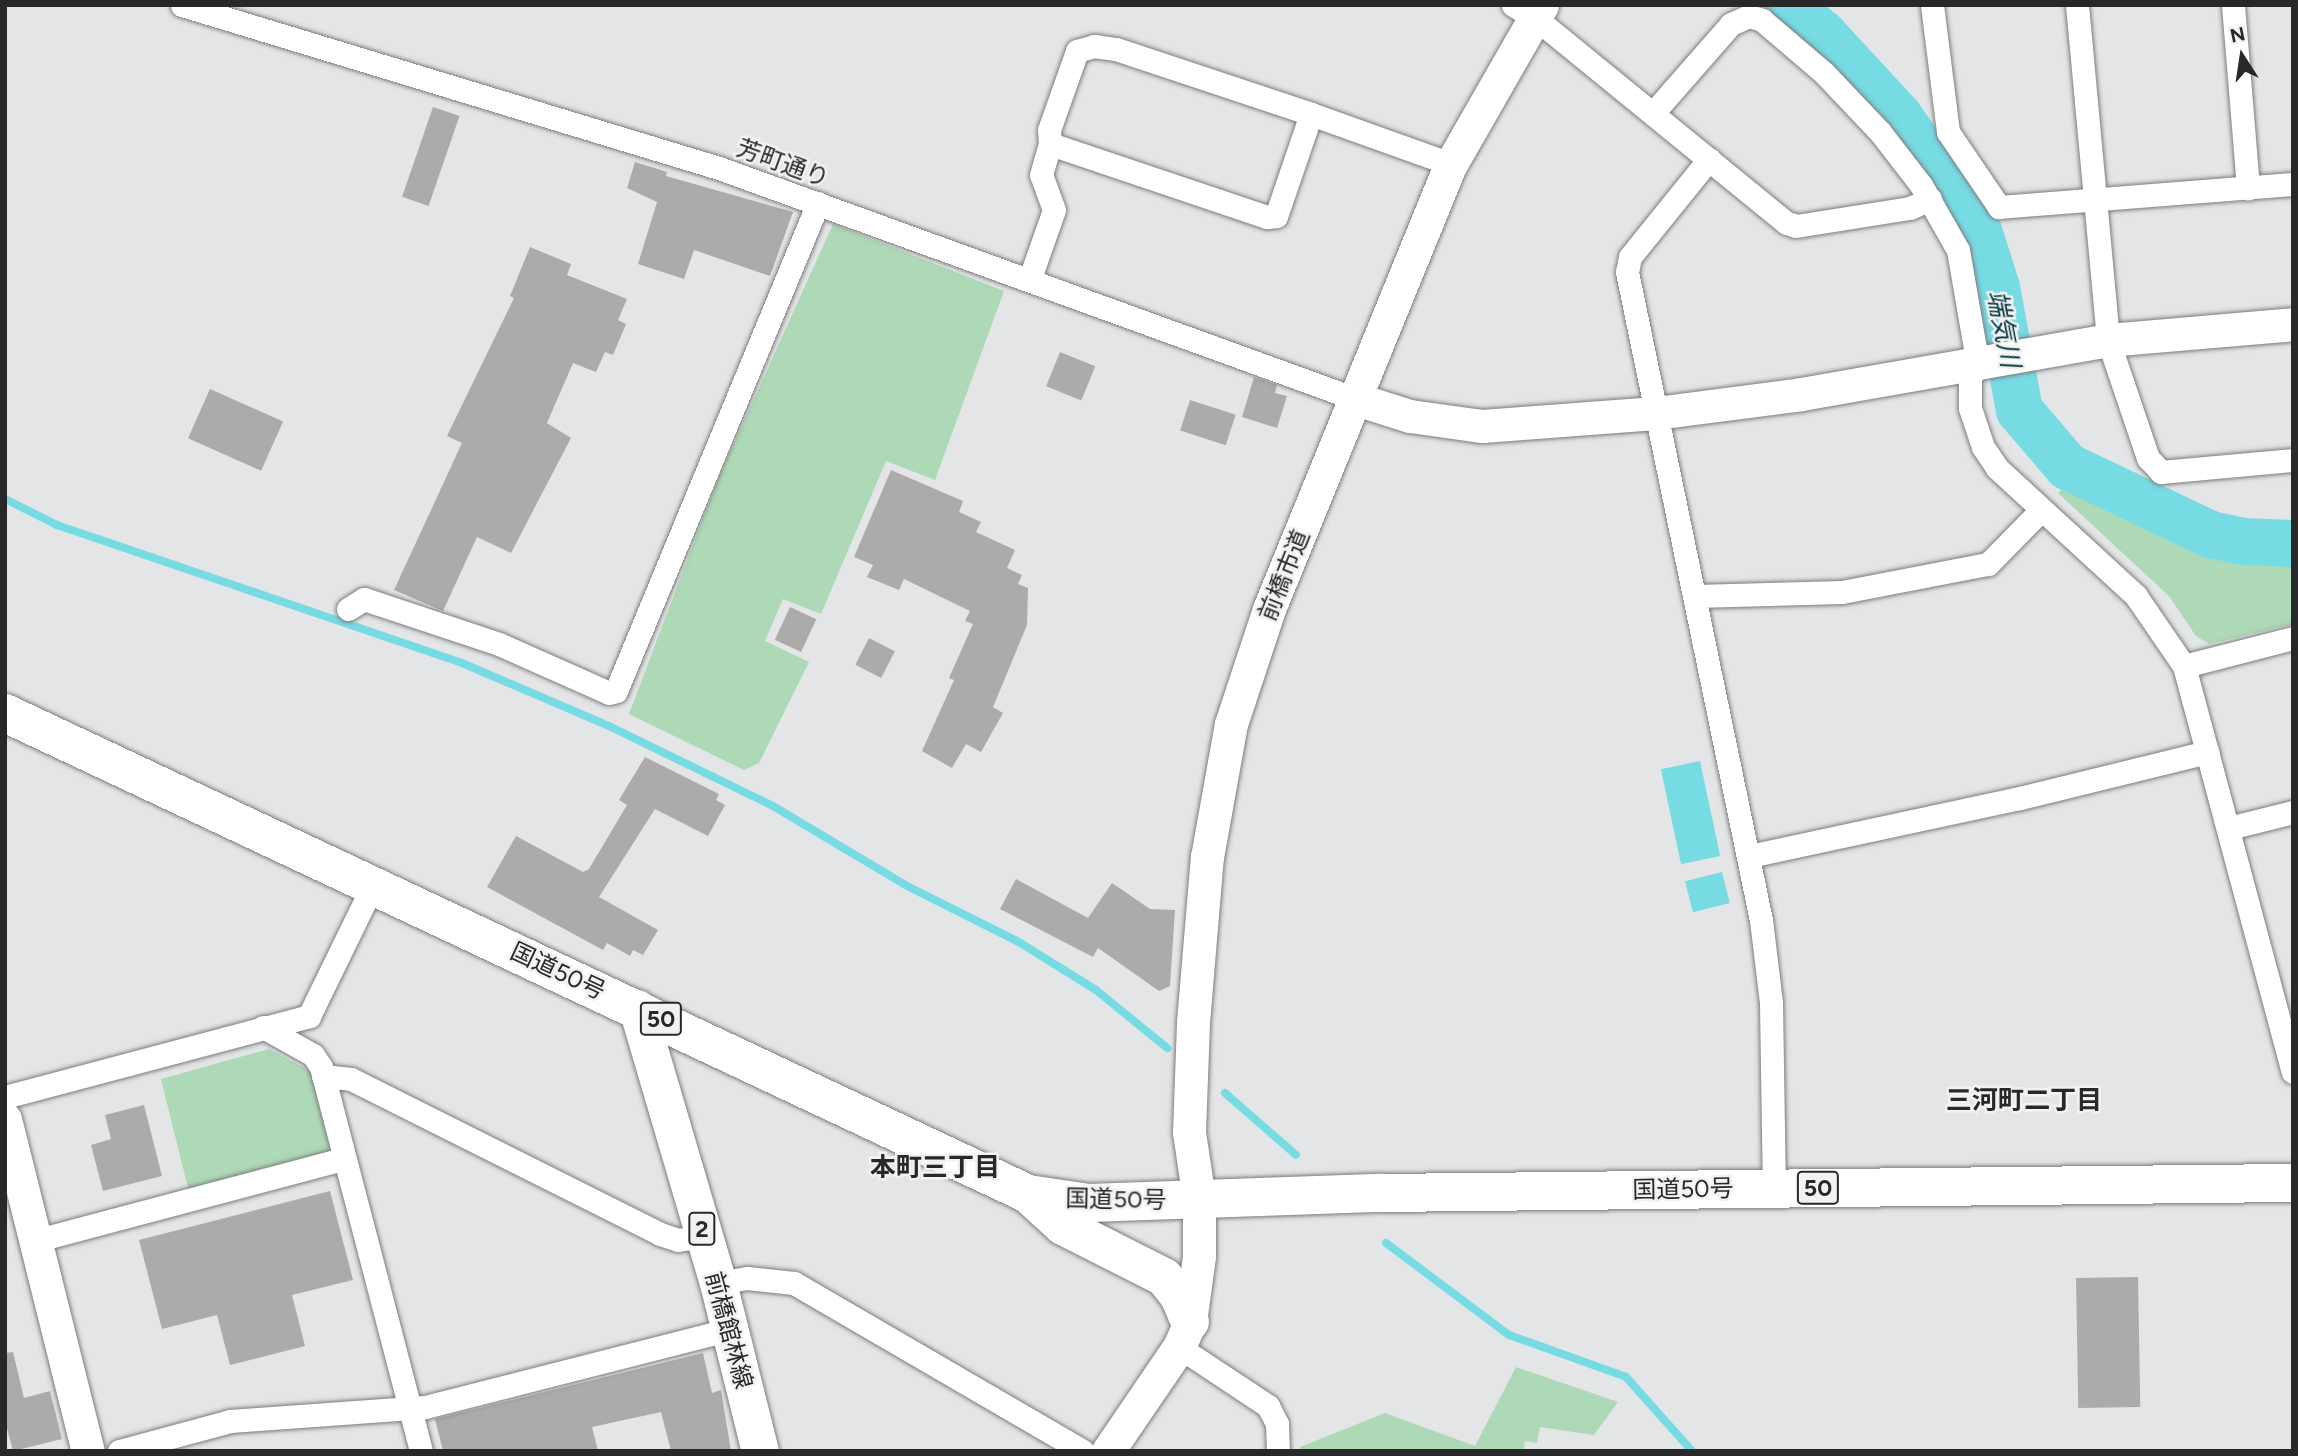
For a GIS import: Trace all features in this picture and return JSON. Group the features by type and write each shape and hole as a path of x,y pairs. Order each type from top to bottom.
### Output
{"highway":[{"name":"国道50号","path":"5,713 638,1008 1028,1194 1089,1203 1774,1188 2293,1183"},
{"path":"1028,1194 1063,1226 1164,1276 1179,1296 1184,1334"}],"main road":[{"name":"前橋館林線","path":"638,1008 718,1283 760,1451"}],"street":[{"name":"芳町通り","path":"182,5 706,164 1030,278 1356,399"},
{"path":"1932,5 1948,132 1986,192 1999,207 2014,209 2293,184"},
{"path":"2077,5 2108,340 2148,458 2161,472 2293,460"},
{"path":"2233,5 2248,188"},
{"path":"1530,9 1709,159 1797,226 1910,208 1930,199"},
{"name":"前橋市道","path":"1184,1334 1199,1256 1199,1199 1189,1132 1193,1021 1207,856 1231,724 1269,609 1451,164 1530,9"},
{"path":"1653,113 1731,24 1749,16 1762,20 1824,73 1880,132 1930,199 1958,250 1983,360 1970,379 1970,408 1983,447 1997,468 2136,596 2184,666 2293,1072"},
{"path":"1030,278 1054,210 1041,175 1050,144 1049,130 1077,51 1094,46 1116,48 1451,164"},
{"path":"1050,144 1267,217 1276,215 1311,114"},
{"path":"1709,159 1626,263 1749,856 1771,1003 1774,1188"},
{"path":"348,609 364,599 499,644 609,693 616,691 818,203"},
{"path":"1356,399 1410,416 1482,426 1656,413 1802,394 2108,340 2293,324"},
{"path":"1695,596 1842,592 1989,564 2041,510"},
{"path":"2184,666 2293,638"},
{"path":"1749,856 2020,798 2207,752"},
{"path":"2229,828 2293,812"},
{"path":"5,1097 309,1016 373,885"},
{"path":"263,1027 313,1055 323,1076 421,1451"},
{"path":"323,1076 351,1079 660,1234 678,1240 704,1236"},
{"path":"5,1119 38,1240 88,1451"},
{"path":"38,1240 343,1159"},
{"path":"718,1283 747,1278 793,1283 1083,1451"},
{"path":"119,1451 230,1421 425,1407 730,1328"},
{"path":"1108,1451 1184,1334 1268,1406 1277,1424 1278,1451"}],"green space":[{"path":"833,224 1004,291 935,480 886,461 821,614 783,599 765,641 809,662 759,763 744,770 629,714 718,479"},
{"path":"2068,483 2214,547 2293,558 2293,624 2209,644 2196,636 2169,596 2058,493"},
{"path":"269,1049 314,1073 332,1143 326,1156 189,1192 161,1079"},
{"path":"1516,1367 1618,1402 1594,1435 1540,1427 1537,1443 1525,1441 1523,1451 1300,1451 1300,1447 1385,1413 1475,1446"}],"water":[{"path":"1700,761 1720,856 1681,864 1661,769"},
{"path":"1722,872 1730,903 1693,912 1685,881"}],"building":[{"path":"433,107 459,116 429,206 402,197"},
{"path":"635,162 667,172 666,176 793,212 770,276 694,250 684,279 638,264 657,202 627,188"},
{"path":"530,247 571,264 567,275 627,299 618,320 626,324 613,355 605,352 596,372 573,363 547,423 571,438 511,553 477,537 443,611 394,590 462,443 447,436 514,298 510,296"},
{"path":"1060,352 1095,366 1081,401 1046,386"},
{"path":"1254,377 1277,385 1275,393 1287,396 1277,428 1242,417"},
{"path":"210,389 283,422 261,471 188,438"},
{"path":"1190,400 1236,415 1226,445 1180,430"},
{"path":"891,470 963,501 959,512 981,522 976,532 1015,550 1007,568 1022,575 1018,584 1028,588 1027,625 993,707 1003,713 981,752 966,744 952,768 922,751 954,680 949,678 973,624 965,621 970,611 904,579 899,590 867,577 873,565 854,557"},
{"path":"790,607 816,619 801,652 775,640"},
{"path":"869,638 895,651 881,678 855,665"},
{"path":"645,757 719,794 716,800 725,805 708,836 655,809 599,897 658,930 643,955 633,950 630,956 607,943 603,950 487,887 516,836 583,872 589,869 627,805 619,800"},
{"path":"1016,879 1088,918 1112,883 1150,909 1175,910 1170,986 1159,991 1098,948 1093,957 1000,909"},
{"path":"144,1105 162,1176 103,1191 91,1145 111,1139 105,1115"},
{"path":"330,1191 353,1280 292,1295 305,1346 230,1365 217,1315 162,1329 139,1240"},
{"path":"2138,1277 2140,1407 2078,1408 2076,1278"},
{"path":"13,1352 24,1398 50,1391 62,1439 13,1451 5,1421 5,1353"},
{"path":"703,1353 712,1393 721,1390 731,1451 671,1451 661,1412 592,1427 598,1451 443,1451 435,1419"}],"waterway":[{"name":"端気川","path":"1788,5 1822,33 1898,115 1978,230 1996,287 2019,410 2067,466 2210,534 2242,541 2293,543"},
{"path":"5,499 57,525 462,663 611,727 773,806 907,886 1017,941 1096,990 1167,1048"},
{"path":"1225,1093 1296,1155"},
{"path":"1386,1243 1509,1335 1626,1377 1692,1451"}],"district":[{"name":"三河町二丁目","path":"2024,1101"},
{"name":"本町三丁目","path":"935,1168"}]}
